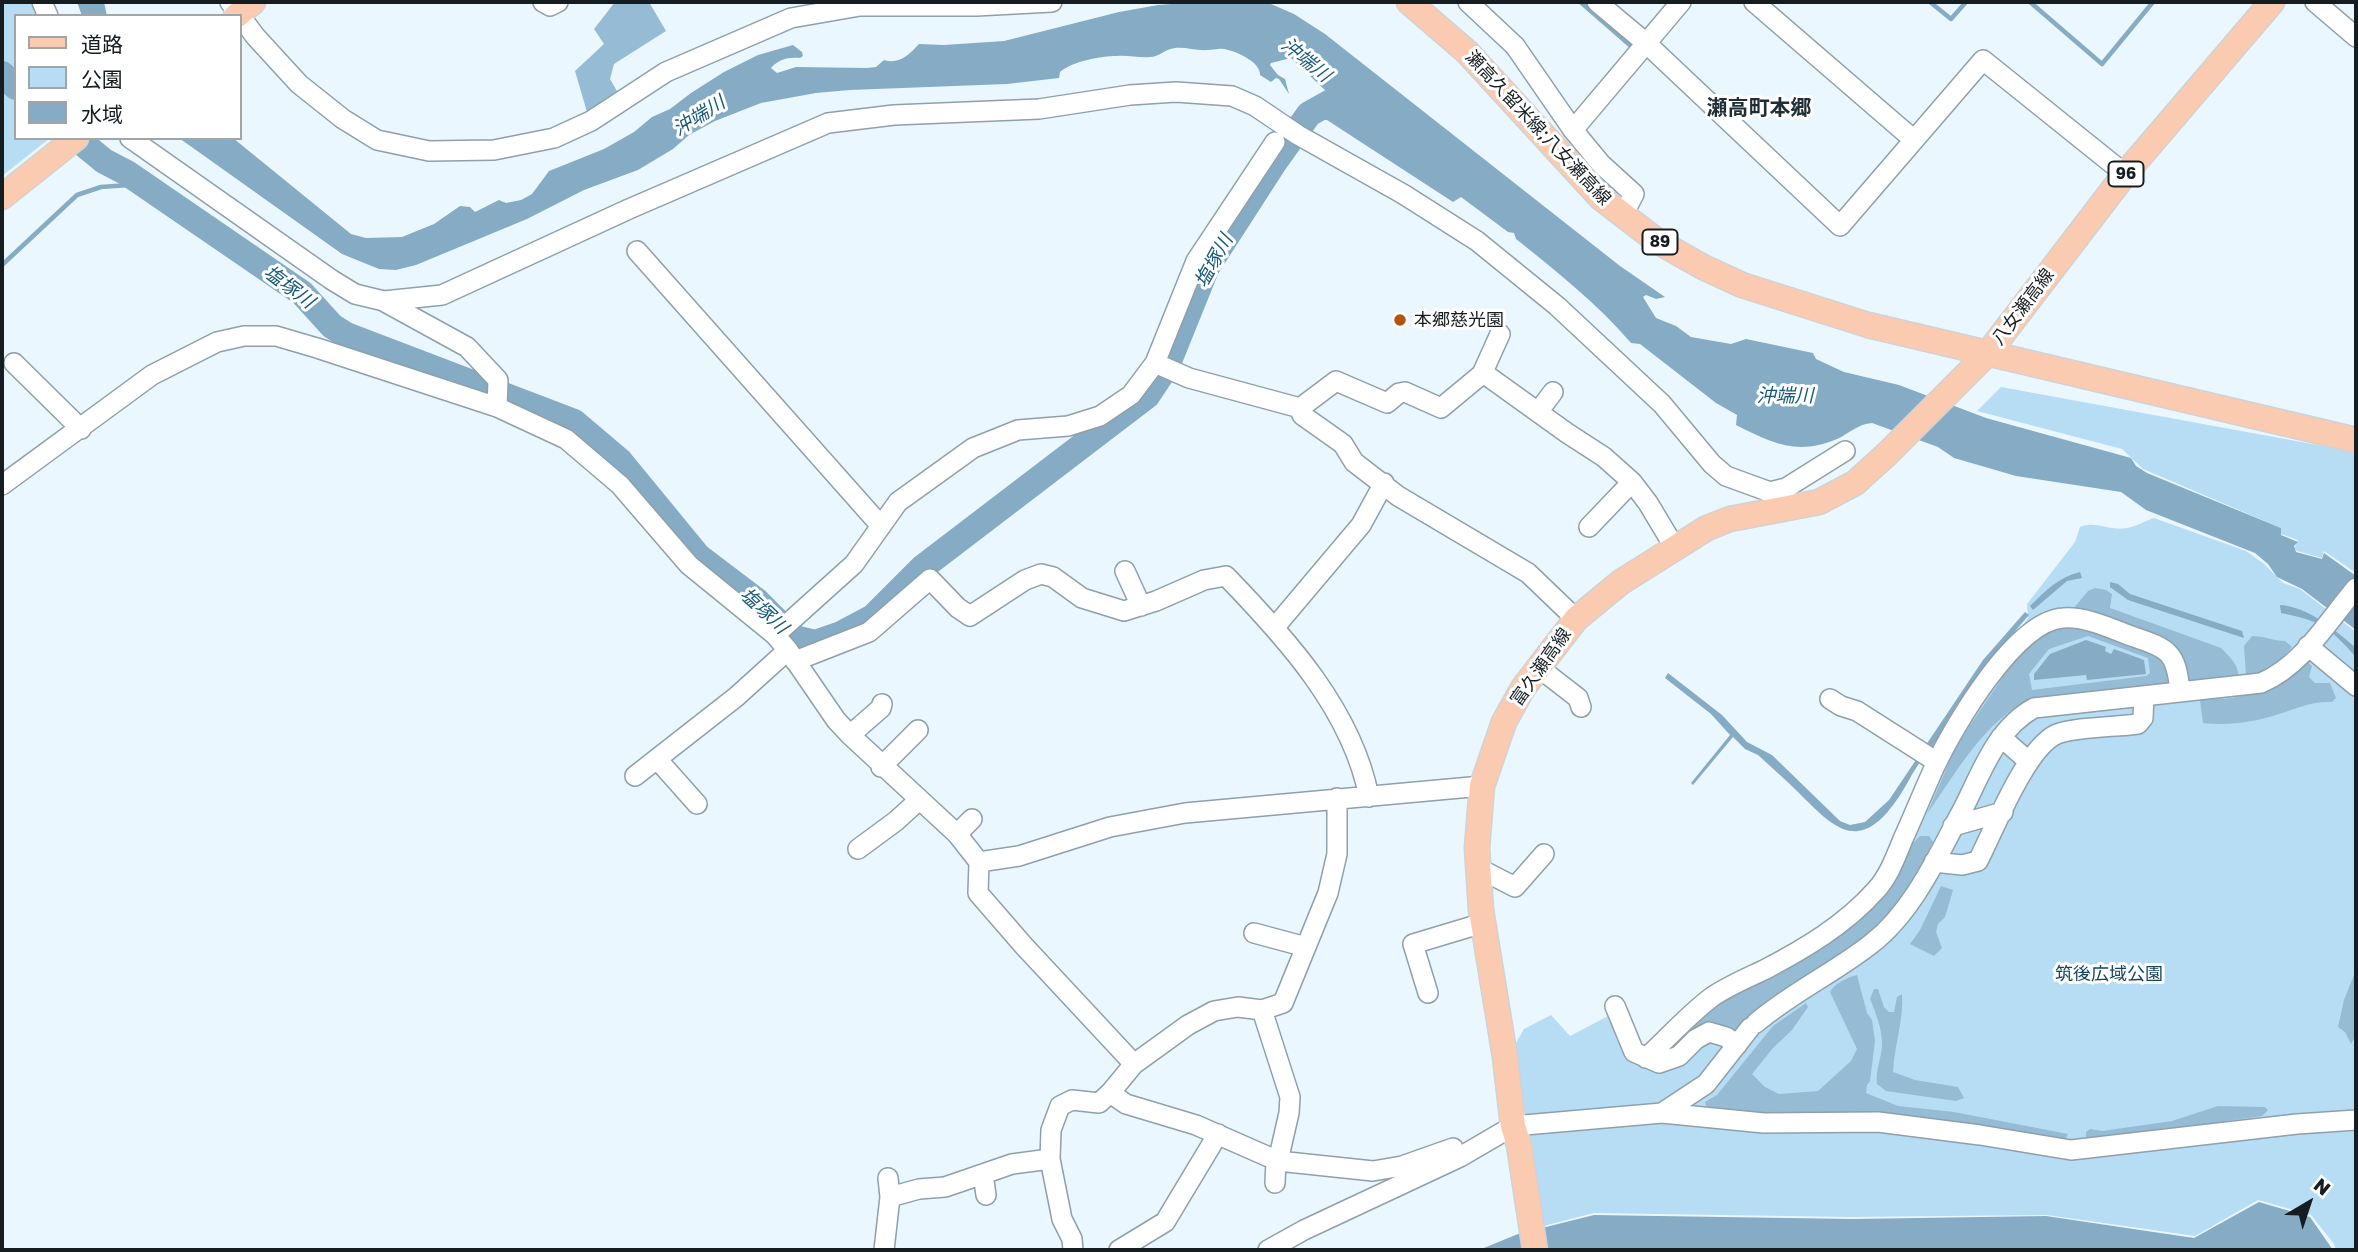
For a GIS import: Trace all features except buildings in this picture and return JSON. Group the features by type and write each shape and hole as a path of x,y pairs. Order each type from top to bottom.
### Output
{"main road":[{"name":"瀬高久留米線;八女瀬高線","path":"1409,2 1467,52 1601,198 1657,241 1742,285 1868,325 1988,354"},
{"name":"八女瀬高線","path":"2272,2 2125,174 1988,354 2356,440"},
{"path":"2,197 73,140"},
{"name":"富久瀬高線","path":"1535,1250 1483,923 1478,868 1478,815 1482,786 1504,722 1523,688 1576,619 1621,582 1707,527 1730,519 1819,502 1855,483 1988,354"}],"street":[{"path":"544,2 550,6 558,2"},
{"path":"242,15 255,36 299,84 343,119 377,140 429,150 494,150 554,138 591,121 666,72 791,18 860,6 976,6 1052,2"},
{"path":"1468,2 1515,46 1573,130 1601,164 1634,194 1623,215"},
{"path":"1598,2 1646,43 1840,226 1983,60 2125,174"},
{"path":"1573,130 1681,2"},
{"path":"1754,2 1914,140"},
{"path":"2315,2 2356,37"},
{"path":"384,301 442,295 629,209 828,123 894,115 1039,109 1176,92 1233,96 1255,106 1298,135 1403,194 1477,242 1557,306 1662,404 1712,464 1726,476 1770,492 1786,488 1845,451"},
{"path":"133,140 332,280 355,293 384,301 467,347 498,380 497,407"},
{"path":"635,776 736,697 786,649 854,564 898,502 973,448 1018,430 1068,426 1100,416 1130,395 1155,363 1196,261 1275,142"},
{"path":"637,251 881,526"},
{"path":"1300,408 1336,381 1387,403 1399,393 1405,392 1441,408 1482,374 1500,334"},
{"path":"2,485 152,375 217,342 244,336 276,336 286,339 497,407 566,439 620,485 689,565 765,625 850,736 881,766 924,799 957,834 979,863 978,892 1024,946 1134,1064"},
{"path":"14,363 80,429"},
{"path":"1155,363 1188,377 1300,408"},
{"path":"1482,374 1604,457 1632,482 1675,548"},
{"path":"1538,412 1553,392"},
{"path":"1300,408 1302,415 1343,444 1354,462 1398,496 1528,573 1576,619"},
{"path":"1589,527 1632,482"},
{"path":"1275,627 1362,525 1384,483"},
{"path":"1749,486 1786,509"},
{"path":"1125,571 1141,606"},
{"path":"786,649 869,632 930,579 958,608 970,616 1025,580 1041,574 1053,577 1082,598 1124,611 1204,580 1226,576 1275,627 1338,715 1365,777 1369,797"},
{"path":"1662,1113 1706,1083 1753,1026 1781,1002 1806,989 1872,943 1895,921 1934,862 2001,737 2017,717 2034,708 2261,683 2280,675 2356,588"},
{"path":"1647,1058 1713,996 1808,947 1877,889 1891,866 1937,762 1969,705 2006,656 2036,627 2062,617 2088,621 2157,645 2171,654 2180,691"},
{"path":"2308,646 2356,686"},
{"path":"1538,667 1578,698 1581,707"},
{"path":"1934,862 1962,864 1978,861 2028,761 2046,739 2060,733 2138,724 2144,718 2144,696"},
{"path":"1830,699 1857,711 1937,762"},
{"path":"850,736 881,708 882,704"},
{"path":"881,766 918,730"},
{"path":"2001,737 2028,761"},
{"path":"657,759 697,804"},
{"path":"979,863 1019,856 1110,827 1185,813 1482,786"},
{"path":"1073,1250 1072,1239 1062,1219 1050,1158 1051,1129 1060,1106 1072,1100 1099,1103 1134,1064 1188,1025 1214,1011 1238,1007 1262,1010 1283,1003 1328,893 1337,854 1337,798"},
{"path":"858,849 924,799"},
{"path":"1954,826 2003,812"},
{"path":"957,834 972,819"},
{"path":"1478,868 1514,887 1544,853"},
{"path":"1428,993 1413,944 1483,923"},
{"path":"1254,933 1306,947"},
{"path":"1615,1006 1634,1052 1659,1063 1679,1056 1696,1039 1709,1032 1726,1037 1737,1045"},
{"path":"1262,1010 1290,1097 1289,1113 1277,1160 1276,1183"},
{"path":"1110,1093 1126,1104 1196,1125 1277,1160 1373,1171 1402,1166 1488,1139 1662,1113 1764,1123 1878,1122 2071,1150 2297,1124 2356,1120"},
{"path":"1119,1250 1165,1222 1217,1134"},
{"path":"1268,1250 1304,1230 1460,1157 1488,1139"},
{"path":"884,1250 889,1187 945,1187 1012,1164 1050,1158"},
{"path":"983,1174 986,1195"}],"green space":[{"path":"2,2 32,2 38,14 14,14 14,140 47,140 2,176"},
{"path":"2001,387 2356,452 2356,573 2324,551 2322,558 2297,551 2294,549 2298,540 2281,534 2281,528 2143,469 2122,449 1977,411"},
{"name":"筑後広域公園","path":"2154,518 2246,551 2283,583 2300,589 2356,632 2356,1250 2336,1250 2311,1215 2258,1200 2195,1236 2047,1215 1848,1217 1594,1213 1536,1228 1509,1055 1524,1029 1551,1015 1570,1036 1612,1014 1630,1056 1805,944 1878,876 1996,663 2028,618 2027,604 2075,542 2080,527 2091,525 2126,528"}],"shaded area":[{"path":"615,2 649,2 666,31 614,64 610,79 618,93 587,112 575,71 604,44 594,29"},
{"path":"2095,588 2112,594 2110,608 2221,648 2236,665 2238,678 2187,684 2184,669 2073,609 2088,591"},
{"path":"2087,627 2163,653 2171,680 2166,685 2042,700 2012,710 1976,745 1927,814 1956,746 2022,649 2053,628","holes":["2088,636 2148,658 2150,673 2146,676 2032,690 2029,674 2049,649"]},
{"path":"2252,636 2285,641 2292,647 2266,670 2246,675 2244,646"},
{"path":"2305,660 2312,666 2309,677 2315,683 2330,683 2336,698 2332,702 2311,704 2251,721 2232,724 2203,723 2200,700 2232,698 2266,689"},
{"path":"1920,836 1929,836 1933,842 1902,904 1861,943 1738,1032 1719,1025 1667,1053 1669,1043 1729,996 1791,965"},
{"path":"1941,886 1953,890 1945,917 1938,924 1936,932 1942,948 1934,956 1910,944 1920,930"},
{"path":"2356,970 2356,1035 2351,1044 2345,1032 2338,1027 2344,1000"},
{"path":"1857,975 1867,1013 1872,1020 1875,1041 1866,1093 1898,1106 1954,1112 2068,1134 2065,1140 1907,1115 1737,1116 1706,1106 1705,1102 1717,1095 1773,1026 1806,1003 1808,1007 1792,1030 1752,1074 1765,1087 1779,1094 1818,1091 1851,1061 1857,1049 1830,992 1842,981"},
{"path":"1874,989 1878,989 1884,1007 1889,1012 1894,1012 1897,997 1902,994 1902,1014 1893,1072 1915,1080 1958,1087 1964,1098 1956,1101 1886,1091 1877,1084 1882,1044 1880,1027 1870,999"},
{"path":"2218,1106 2265,1107 2268,1110 2262,1116 2094,1140 2086,1137 2086,1132 2090,1129 2102,1131 2172,1121"}],"water":[{"path":"77,2 104,2 107,14 81,14"},
{"name":"沖端川","path":"1199,2 1271,4 1294,14 1325,34 1620,266 1665,297 1643,297 1656,318 1676,326 1691,337 1731,344 1746,339 1813,353 1816,359 1844,372 1899,385 1986,418 2131,458 2136,466 2147,473 2281,528 2281,535 2298,542 2294,546 2296,552 2322,559 2324,553 2356,576 2356,630 2302,589 2277,577 2268,564 2255,553 2146,510 2121,492 2016,476 1954,458 1938,447 1872,423 1862,425 1837,439 1809,447 1773,442 1736,425 1737,415 1716,403 1640,344 1631,343 1591,301 1516,239 1514,233 1508,232 1461,197 1453,202 1327,120 1315,118 1310,121 1300,113 1327,92 1291,58 1270,65 1285,79 1289,94 1279,79 1271,82 1260,75 1252,62 1235,52 1179,48 1153,57 1110,56 1087,60 1066,68 1060,72 1059,78 1007,84 850,90 761,103 715,121 689,135 673,149 638,170 584,190 527,219 416,265 396,270 379,269 342,254 182,140 235,140 351,234 366,238 402,237 434,224 460,206 470,207 475,212 499,200 506,203 521,200 532,194 549,171 604,149 724,72 758,55 793,45 802,52 803,56 800,58 777,62 771,68 777,73 796,67 876,67 884,60 904,58 919,44 1004,41 1158,5"},
{"path":"1577,2 1586,2 1635,44 1632,50"},
{"path":"2080,572 2082,578 2067,581 2033,610 2030,606 2059,581"},
{"path":"2110,582 2118,584 2130,594 2242,631 2244,638 2128,600 2110,587"},
{"path":"2280,605 2301,610 2321,620 2356,648 2356,657 2331,632 2306,619 2281,613"},
{"path":"2025,612 2029,615 1991,659 1896,801 1882,818 1870,827 1858,831 1846,830 1834,824 1758,755 1745,749 1733,737 1693,785 1691,783 1730,735 1711,714 1665,678 1668,673 1722,715 1747,742 1772,755 1840,821 1850,825 1865,822 1889,800 1983,660"},
{"path":"2086,640 2106,647 2105,651 2111,654 2114,649 2144,660 2146,674 2087,680 2086,675 2034,680 2034,674 2050,654"},
{"path":"2259,1202 2310,1217 2333,1250 1479,1250 1518,1234 1594,1215 1853,1219 2046,1216 2194,1238"}],"waterway":[{"path":"1930,2 1951,19 1966,2"},
{"path":"2030,2 2102,64 2153,2"},
{"name":"塩塚川","path":"2,74 14,85"},
{"name":"塩塚川","path":"78,140 104,161 127,173 302,293 332,326 346,335 574,422 620,461 698,556 756,600 794,638 815,643 841,634 873,617 923,567 1147,396 1167,366 1207,267 1309,114 1336,99"},
{"path":"2,265 77,195 101,187 143,184"}],"place":[{"name":"本郷慈光園","path":"1400,320"}],"district":[{"name":"瀬高町本郷","path":"1759,108"}]}
